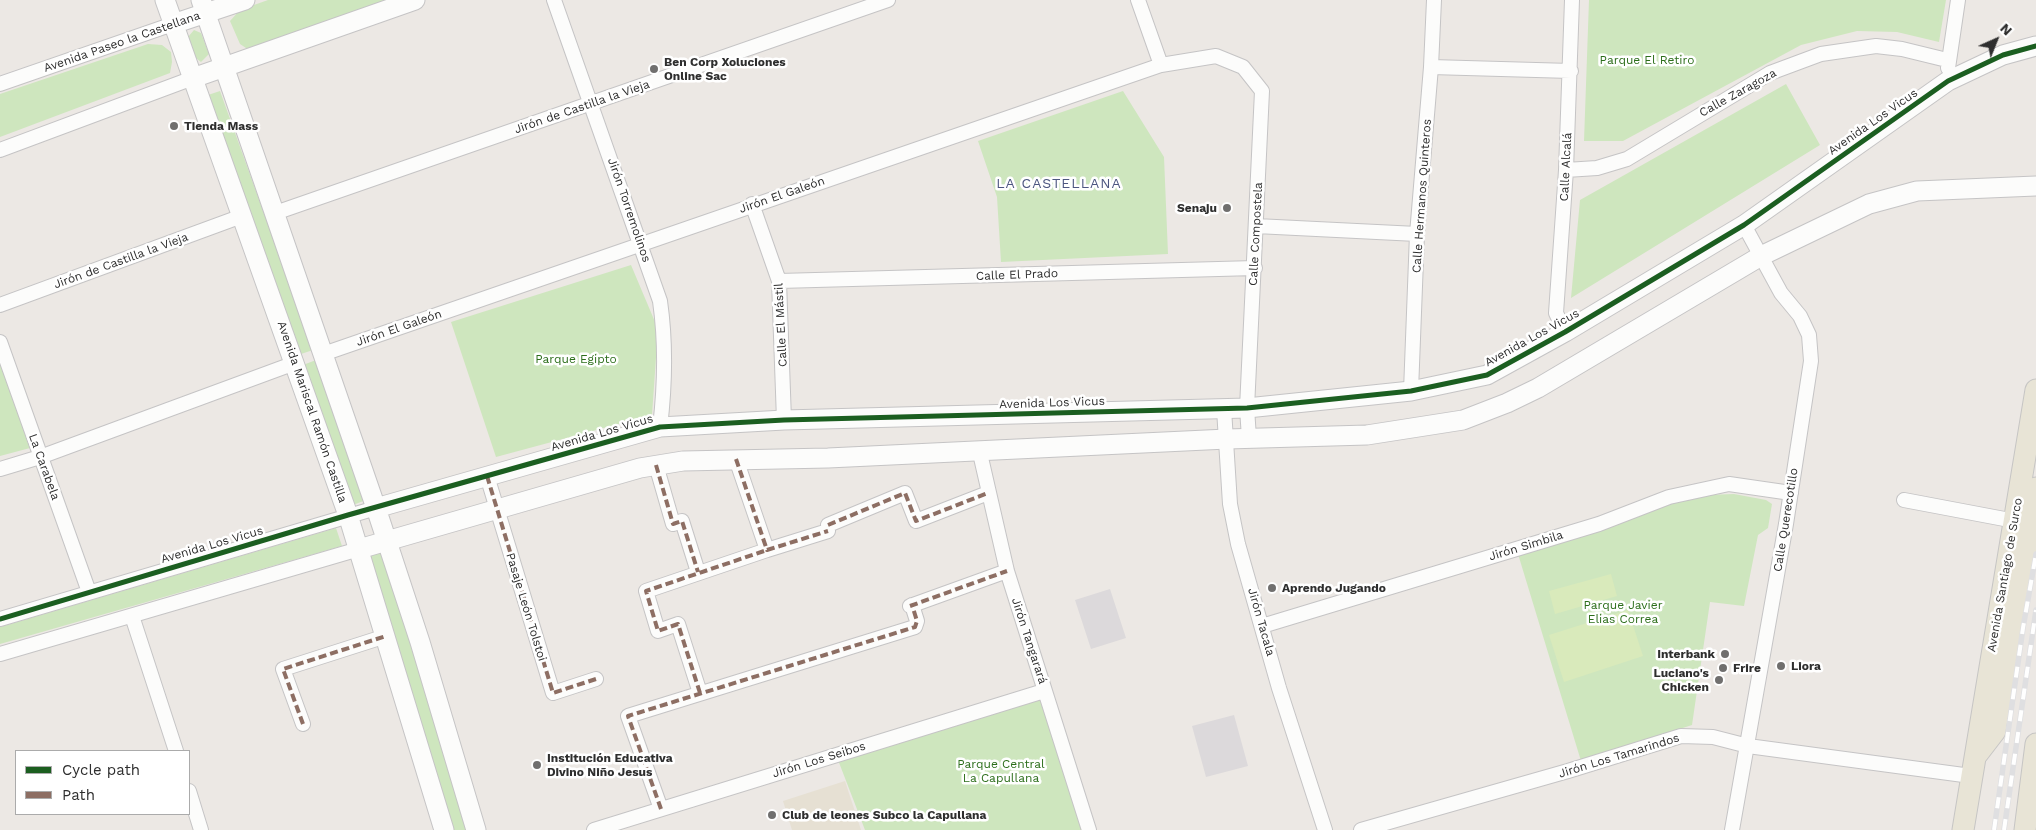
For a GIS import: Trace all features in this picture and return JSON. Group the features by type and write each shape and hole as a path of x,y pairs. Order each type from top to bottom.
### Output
{"main road":[{"name":"Avenida Santiago de Surco","path":"2027,529 2036,390"},
{"name":"Avenida Santiago de Surco","path":"1963,830 1998,610 2027,529 2036,488"},
{"path":"2025,830 2036,744"}],"street":[{"name":"Avenida Mariscal Ramón Castilla","path":"165,0 348,516 444,830"},
{"name":"Avenida Paseo la Castellana","path":"0,84 173,24 204,7 245,0"},
{"path":"0,150 192,78 415,0"},
{"name":"Jirón Torremolinos","path":"554,0 642,244 660,301 665,334 660,427"},
{"name":"Jirón de Castilla la Vieja","path":"275,213 888,0"},
{"path":"1138,0 1161,65"},
{"name":"Calle Hermanos Quinteros","path":"1411,391 1417,234 1431,66 1434,0"},
{"name":"Calle Alcalá","path":"1565,332 1556,313 1566,170 1571,71 1572,0"},
{"path":"1948,81 1947,60 1958,0"},
{"path":"204,7 387,541 420,642 476,830"},
{"name":"Calle Zaragoza","path":"1566,170 1597,168 1627,159 1770,73 1820,54 1876,46 1902,49 1947,60"},
{"name":"Avenida Los Vicus","path":"0,619 348,516 660,427 784,420 1247,408 1411,391 1487,375 1565,332 1744,225 1948,81 2003,55 2036,46"},
{"name":"Jirón El Galeón","path":"323,354 752,204 1161,65 1216,56 1242,67"},
{"path":"1431,66 1571,71"},
{"name":"Calle Compostela","path":"1242,67 1262,91 1247,408"},
{"path":"0,654 497,509 656,465 683,461 828,458 1249,438 1366,435 1463,420 1507,403 1538,388 1761,256 1868,204 1917,191 2036,186"},
{"name":"Calle El Mástil","path":"752,204 780,281 784,420"},
{"name":"Jirón de Castilla la Vieja","path":"0,305 242,216"},
{"name":"Calle Querecotillo","path":"1732,830 1791,493 1811,361 1809,335 1800,316 1781,293 1744,225"},
{"path":"1256,226 1417,234"},
{"name":"Calle El Prado","path":"780,281 1255,268"},
{"name":"La Carabela","path":"0,342 88,592"},
{"path":"0,469 40,457 295,363"},
{"path":"1247,408 1249,438"},
{"name":"Jirón Tacala","path":"1224,409 1230,504 1238,544 1279,688 1325,830"},
{"name":"Jirón Tangarará","path":"979,450 1007,571 1089,830"},
{"path":"736,459 768,550"},
{"path":"656,465 673,524 682,521 698,572"},
{"name":"Pasaje León Tolstoi","path":"487,476 553,693 596,679"},
{"name":"Jirón Simbila","path":"1262,626 1599,524 1669,497 1729,484 1791,493"},
{"path":"700,693 678,624 658,631 646,591 828,528 905,493 916,521 988,493"},
{"path":"1904,500 2027,529"},
{"path":"660,809 628,716 915,627 917,621 911,605 1007,571"},
{"path":"132,616 176,750"},
{"path":"303,724 283,669 386,636"},
{"name":"Jirón Los Seibos","path":"594,830 1044,690"},
{"name":"Jirón Los Tamarindos","path":"1361,830 1573,770 1681,736 1713,738 1748,746 1972,768"},
{"path":"190,794 201,830"}],"shaded area":[{"path":"1110,589 1126,638 1091,649 1075,600"},
{"path":"1234,715 1248,766 1206,777 1192,726"},
{"path":"845,781 861,830 792,830 783,801"}],"green space":[{"path":"268,0 388,0 249,50 240,44 230,21 240,10"},
{"name":"Parque El Retiro","path":"1589,0 1946,0 1939,42 1897,32 1857,31 1801,45 1623,141 1584,141"},
{"path":"194,30 201,33 209,54 201,62 196,58 188,37"},
{"path":"148,44 162,45 171,52 170,73 0,137 0,94"},
{"path":"1786,84 1820,145 1571,298 1580,200"},
{"path":"220,91 313,350 301,354 208,95"},
{"path":"1123,91 1164,157 1168,254 1001,262 997,197 978,141"},
{"name":"Parque Egipto","path":"631,265 658,329 652,415 496,457 451,322"},
{"path":"316,360 366,500 353,505 303,365"},
{"path":"0,363 30,448 0,456"},
{"name":"Parque Javier Elias Correa","path":"1734,494 1766,500 1772,504 1768,528 1758,535 1744,606 1710,602 1692,725 1581,761 1518,554 1616,525 1661,506 1707,495"},
{"path":"336,528 342,546 0,644 0,627"},
{"path":"384,548 471,830 449,830 365,553"},
{"path":"1611,574 1617,596 1555,614 1549,591"},
{"path":"1628,610 1643,656 1564,682 1549,635"},
{"name":"Parque Central La Capullana","path":"1039,697 1083,830 865,830 838,760"}],"railway":[{"path":"1994,830 2023,628 2036,554"},
{"path":"2004,830 2036,610"}],"marked path":[{"path":"736,459 767,550 828,531"},
{"path":"656,465 673,524 682,521 698,572"},
{"path":"487,476 553,693 596,679"},
{"path":"828,525 905,493 916,521 988,493"},
{"path":"700,693 678,624 658,631 646,591 767,550"},
{"path":"910,606 1007,571"},
{"path":"661,809 628,716 915,627 917,621 912,605"},
{"path":"303,724 283,669 386,636"}],"cycle path":[{"path":"0,619 348,515 660,427 784,420 1247,408 1411,391 1487,375 1565,332 1744,225 1948,81 2003,55 2036,46"}],"place":[{"name":"Ben Corp Xoluciones Online Sac","path":"654,69"},
{"name":"Tienda Mass","path":"174,126"},
{"name":"Senaju","path":"1227,208"},
{"name":"Aprendo Jugando","path":"1272,588"},
{"name":"Interbank","path":"1725,654"},
{"name":"Liora","path":"1781,666"},
{"name":"Frire","path":"1723,668"},
{"name":"Luciano's Chicken","path":"1719,680"},
{"name":"Institución Educativa Divino Niño Jesus","path":"537,765"},
{"name":"Club de leones Subco la Capullana","path":"772,815"}],"district":[{"name":"LA CASTELLANA","path":"1059,184"}]}
